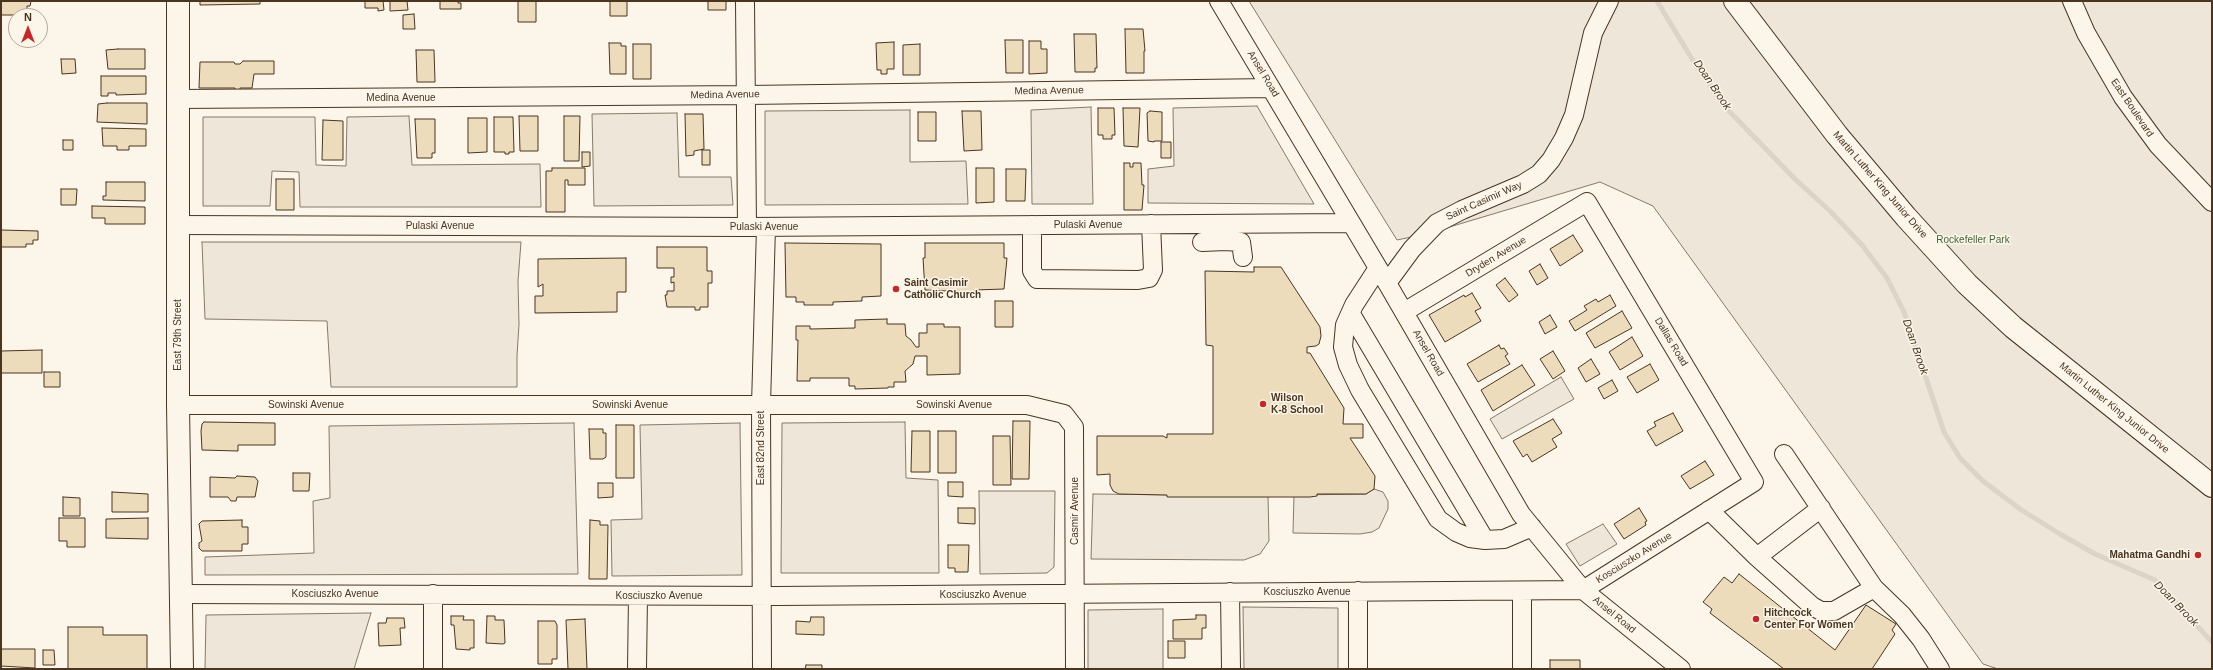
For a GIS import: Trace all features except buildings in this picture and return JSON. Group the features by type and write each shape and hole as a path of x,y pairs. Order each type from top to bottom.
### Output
{"main road":[{"name":"East 79th Street","path":"178,1 178,405 182,669"},
{"name":"Martin Luther King Junior Drive","path":"1736,1 1837,135 1906,217 1983,300 2012,327 2212,486"}],"street":[{"path":"746,1 747,227"},
{"name":"Ansel Road","path":"1219,1 1383,276 1521,514 1583,590 1681,669"},
{"name":"Saint Casimir Way","path":"1532,528 1504,539 1485,540 1470,538 1456,532 1438,519 1360,390 1348,365 1343,347 1345,326 1351,314 1383,276 1437,223 1462,210 1523,184 1538,174 1551,160 1564,138 1574,115 1589,43 1609,1"},
{"name":"East Boulevard","path":"2072,1 2086,33 2123,97 2158,145 2212,202"},
{"name":"Medina Avenue","path":"178,99 747,96 1271,88"},
{"name":"Dryden Avenue","path":"1404,312 1588,202"},
{"name":"Dallas Road","path":"1588,202 1754,482"},
{"name":"Pulaski Avenue","path":"178,225 766,227 1350,223"},
{"path":"1032,225 1032,271 1037,279 1138,280 1149,278 1153,270 1151,224"},
{"path":"1224,224 1225,241"},
{"name":"East 82nd Street","path":"762,669 762,405 766,227"},
{"path":"1202,242 1241,242 1243,257"},
{"path":"1351,314 1485,540"},
{"name":"Sowinski Avenue","path":"178,405 1026,405 1064,414 1074,427"},
{"name":"Casmir Avenue","path":"1074,427 1076,669"},
{"path":"1784,454 1874,588 1902,615 1921,639 1940,669"},
{"name":"Kosciuszko Avenue","path":"182,594 761,596 1583,590 1754,482"},
{"path":"1757,557 1820,508"},
{"path":"1710,510 1757,557 1812,606 1821,611 1834,611 1874,588"},
{"path":"1358,591 1358,669"},
{"path":"1522,591 1522,669"},
{"path":"1230,592 1231,669"},
{"path":"433,594 433,669"},
{"path":"637,669 638,596"}],"green space":[{"name":"Rockefeller Park","path":"1249,1 2212,1 2212,669 1998,669 1983,664 1653,206 1600,182 1426,234 1397,240"},
{"path":"1257,106 1314,204 1148,203 1148,169 1174,166 1173,108"},
{"path":"1091,107 1093,204 1032,204 1031,110"},
{"path":"910,110 910,162 966,161 968,204 765,205 765,111"},
{"path":"677,113 679,177 731,177 733,205 594,206 592,114"},
{"path":"409,116 412,165 540,164 541,207 300,207 299,172 272,171 270,206 203,206 203,117 315,117 316,165 346,166 347,117"},
{"path":"202,242 521,242 518,281 519,324 517,387 331,387 327,321 205,319"},
{"path":"1561,377 1574,399 1502,439 1490,419"},
{"path":"905,422 906,478 938,480 939,573 781,573 782,423"},
{"path":"574,423 578,574 205,575 205,557 314,553 313,501 330,498 329,426"},
{"path":"740,423 742,575 612,576 611,520 642,519 640,425"},
{"path":"1374,489 1383,492 1388,501 1388,509 1379,528 1372,532 1360,534 1293,533 1294,495 1366,494"},
{"path":"979,491 1055,491 1054,567 1047,573 980,574"},
{"path":"1093,494 1268,496 1269,541 1260,554 1244,560 1091,559"},
{"path":"1603,524 1617,544 1580,566 1566,544"},
{"path":"1243,607 1338,608 1338,669 1244,669"},
{"path":"1163,609 1163,669 1088,669 1088,610"},
{"path":"371,613 354,669 205,669 206,615"}],"waterway":[{"name":"Doan Brook","path":"1657,1 1692,59 1724,106 1795,179 1830,211 1862,245 1887,278 1904,312 1944,432 1960,458 1983,481 2020,509 2095,554 2155,580 2212,642"}],"place":[{"name":"Saint Casimir Catholic Church","path":"896,289"},
{"name":"Wilson K-8 School","path":"1263,404"},
{"name":"Mahatma Gandhi","path":"2198,555"},
{"name":"Hitchcock Center For Women","path":"1756,619"}]}
